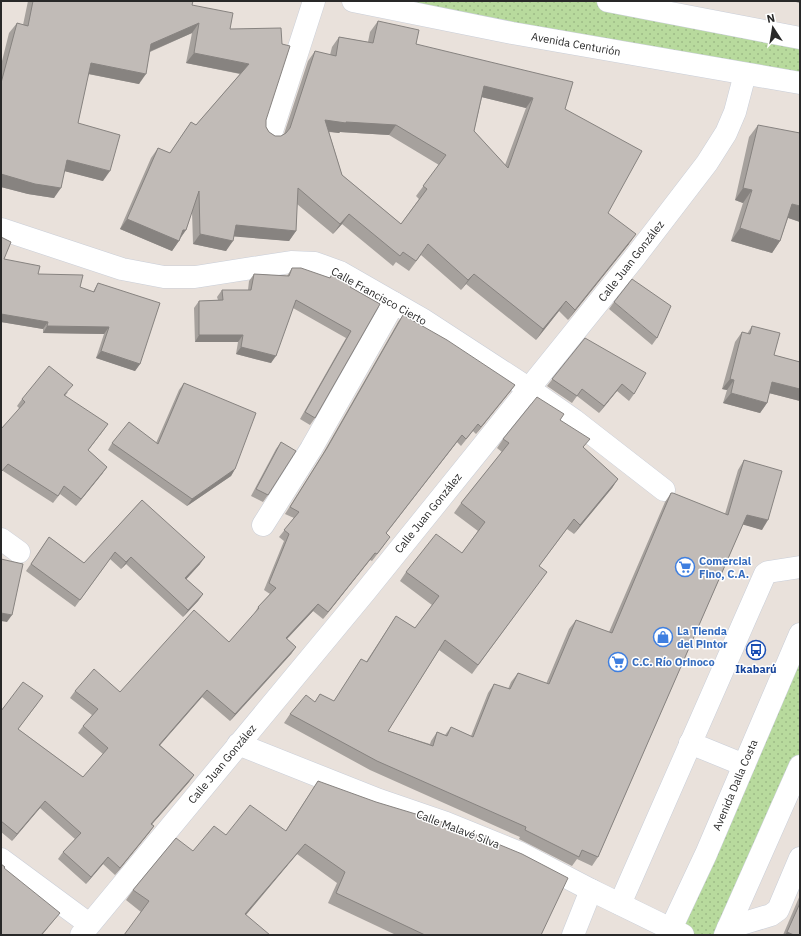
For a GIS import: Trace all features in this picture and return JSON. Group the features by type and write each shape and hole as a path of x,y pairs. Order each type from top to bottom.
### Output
{"street":[{"path":"271,134 314,1"},
{"name":"Avenida Centurión","path":"353,1 512,32 800,84"},
{"path":"608,1 800,38"},
{"name":"Calle Juan González","path":"85,930 365,592 635,257 707,163 726,133 732,119 745,74"},
{"name":"Calle Francisco Cierto","path":"1,229 122,269 164,277 195,277 291,262 315,263 340,272 422,319 528,388 574,420 664,490"},
{"path":"263,525 311,449 394,303"},
{"path":"1,539 19,552"},
{"path":"620,904 765,574 768,572 800,567"},
{"name":"Avenida Dalla Costa","path":"674,933 800,634"},
{"path":"690,743 744,765"},
{"name":"Calle Malavé Silva","path":"238,744 379,800 446,823 520,853 674,933"},
{"path":"726,932 800,766"},
{"path":"726,932 771,915 778,910 800,858"},
{"path":"1,859 85,930"},
{"path":"573,935 591,890"}],"green space":[{"path":"353,1 608,1 800,38 800,83"},
{"path":"800,634 800,766 725,935 668,935"}],"building":[{"path":"33,1 193,1 192,5 233,13 230,29 281,28 282,44 290,46 266,120 266,127 269,132 275,136 281,136 290,128 315,51 336,56 339,37 373,43 378,21 419,30 416,44 573,82 565,109 642,151 608,213 636,234 575,310 566,301 543,329 474,274 468,280 428,244 416,261 403,252 400,256 349,214 340,224 298,188 296,231 236,225 233,241 200,234 199,191 186,230 183,230 179,241 127,219 158,148 170,153 191,122 196,125 249,64 194,53 199,23 151,44 146,74 91,63 78,123 120,135 110,171 67,160 61,188 35,184 1,174 1,83 17,23 28,26","holes":["484,86 533,98 508,168 474,131","325,120 346,123 396,125 446,155 423,186 427,189 401,224 342,175"]},
{"path":"758,125 800,133 800,206 792,204 780,241 740,228 752,190 743,188"},
{"path":"1,237 11,242 4,259 40,266 38,274 83,275 80,287 94,292 98,283 160,303 140,364 101,351 109,327 47,326 48,322 1,314"},
{"path":"292,268 301,268 330,278 332,274 335,275 352,284 350,287 380,304 315,418 305,412 351,331 296,300 276,356 241,347 243,335 199,335 199,301 223,300 222,290 251,290 254,274 289,276"},
{"path":"632,279 671,306 657,338 614,302"},
{"path":"403,315 447,340 515,385 481,427 478,424 466,439 462,435 386,533 390,537 377,554 375,553 328,612 318,604 286,638 296,647 235,714 207,690 159,745 194,775 151,824 154,826 120,868 108,857 91,877 63,852 81,833 45,801 17,834 1,821 1,711 23,682 43,696 18,729 83,777 108,748 83,726 98,709 75,691 94,669 120,692 194,610 229,642 276,588 269,583 289,534 284,530 299,512 290,507 327,448"},
{"path":"752,326 780,333 774,355 800,362 800,389 772,382 767,403 731,393 734,380 730,379 742,332 750,334"},
{"path":"585,338 646,373 634,394 622,384 604,406 582,389 577,396 552,379"},
{"path":"49,366 73,385 64,395 108,424 88,450 107,467 81,499 64,486 58,496 8,464 1,472 1,429 25,402 22,399"},
{"path":"184,383 256,413 235,469 192,499 112,443 129,422 158,444"},
{"path":"537,397 564,414 560,420 590,439 583,447 618,479 580,525 574,519 539,566 547,572 478,665 445,640 388,731 433,746 437,732 447,736 451,727 473,737 494,684 510,689 518,673 549,684 576,620 612,633 671,493 728,515 744,460 782,471 768,520 747,515 598,857 582,850 579,857 525,830 526,827 377,761 290,714 306,695 315,702 320,694 334,701 361,659 367,662 396,616 415,628 439,596 406,572 436,534 462,553 485,522 461,503 509,443 503,439"},
{"path":"281,442 296,451 268,495 256,489"},
{"path":"142,500 205,557 185,578 203,594 188,610 131,557 126,562 115,552 80,600 31,564 49,537 84,563"},
{"path":"1,559 23,564 12,615 1,613"},
{"path":"318,781 376,802 452,825 522,854 568,878 541,935 425,935 336,893 345,872 305,844 245,914 270,935 124,935 149,901 133,890 176,838 193,851 214,826 226,835 250,805 286,831"},
{"path":"1,864 60,913 41,935 1,935"},
{"path":"800,903 800,935 794,935 787,932"}],"place":[{"name":"Comercial Fino, C.A.","path":"685,567"},
{"name":"La Tienda del Pintor","path":"663,637"},
{"name":"Ikabarú","path":"756,650"},
{"name":"C.C. Río Orinoco","path":"618,662"}]}
